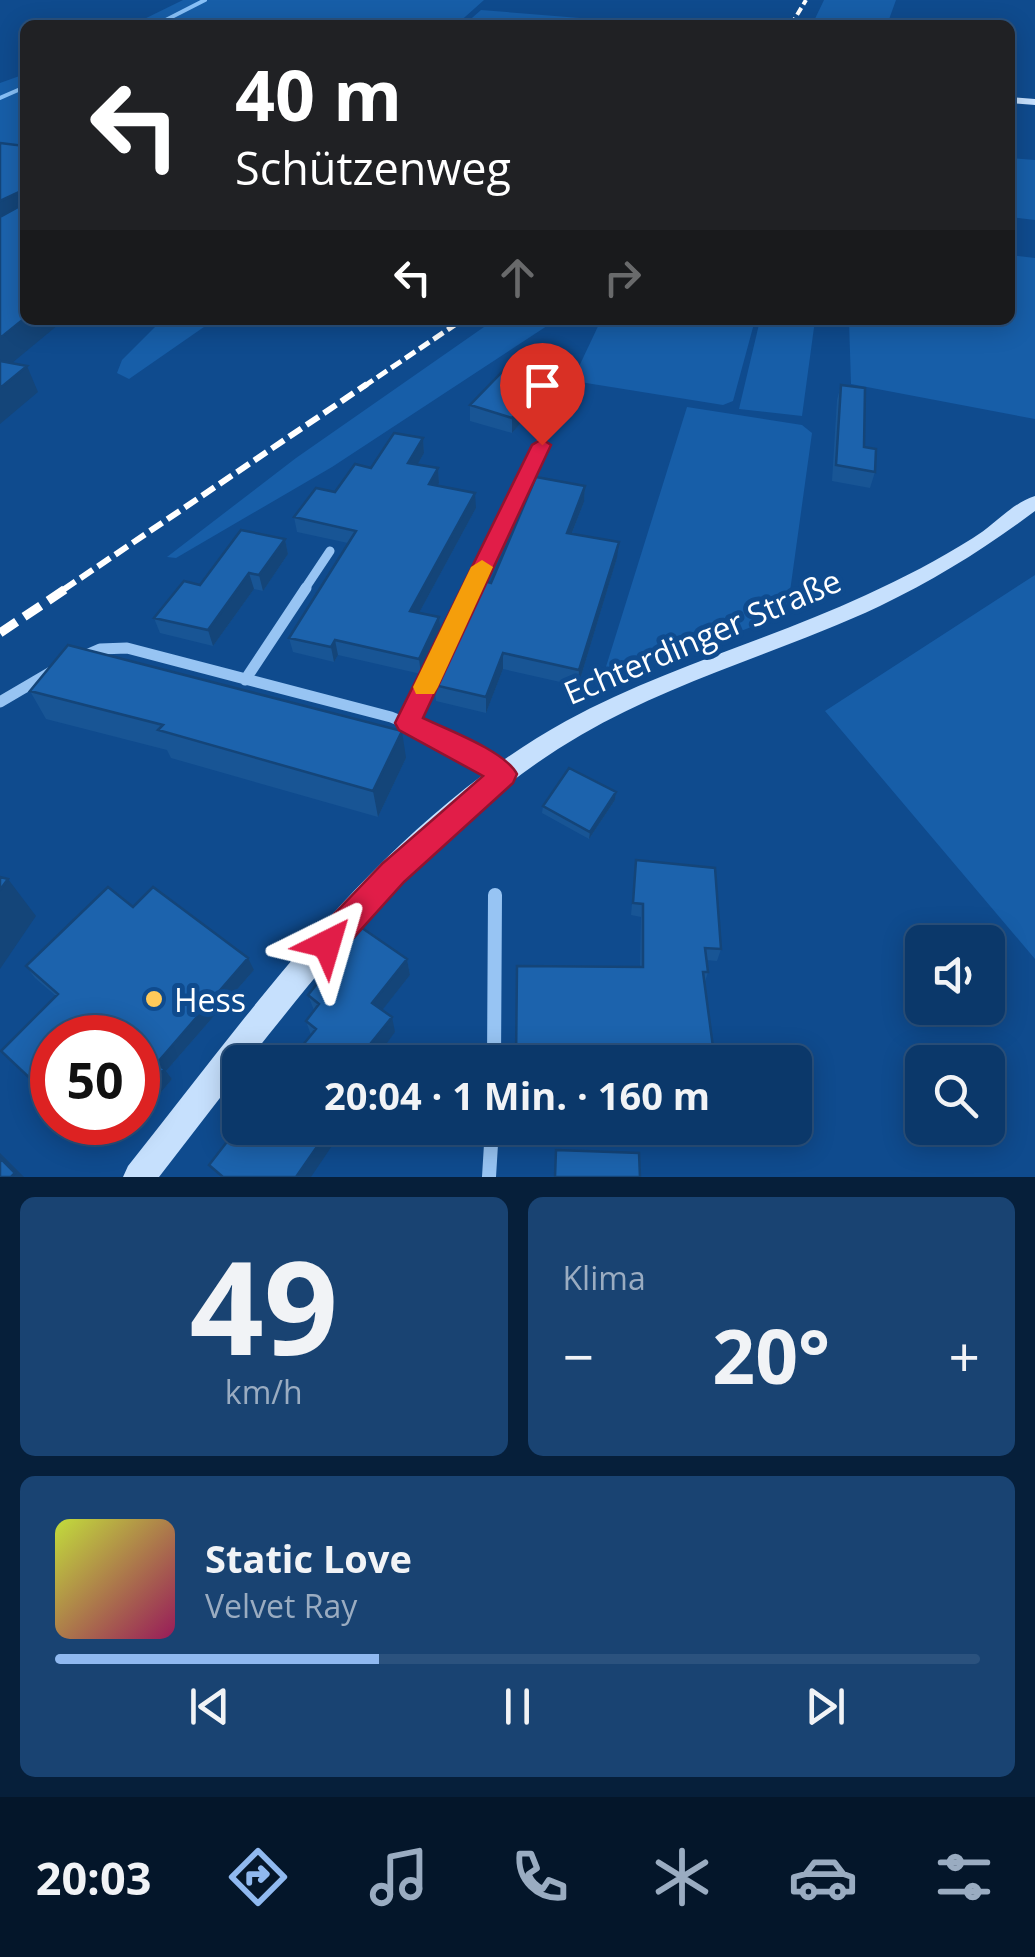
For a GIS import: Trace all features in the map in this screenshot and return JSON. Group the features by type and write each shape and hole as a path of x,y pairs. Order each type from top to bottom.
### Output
{"main road":[{"name":"Echterdinger Straße","path":"140,1177 360,905 503,774 542,747 626,702 915,581 984,542 1035,502"}],"street":[{"path":"408,723 563,396"},
{"path":"245,680 330,550"},
{"path":"72,661 100,649 126,648 408,723 503,774"},
{"path":"0,702 57,669"},
{"path":"494,1045 495,896"},
{"path":"489,1177 491,1145"}],"shaded area":[{"path":"183,0 484,0 462,20 142,20"},
{"path":"824,0 896,0 889,20 814,20"},
{"path":"481,10 605,20 470,20"},
{"path":"20,76 20,150 0,148 0,83"},
{"path":"1015,158 1035,160 1035,220 1015,218"},
{"path":"1015,256 1035,258 1035,419 851,384 849,325 1015,325"},
{"path":"157,325 207,325 129,379 117,373 122,360"},
{"path":"487,325 548,325 332,467 176,558 167,557 296,458"},
{"path":"599,325 754,325 733,401 723,405 580,382 574,377"},
{"path":"759,325 814,325 802,416 739,409"},
{"path":"687,407 802,425 812,433 787,613 600,686"},
{"path":"1035,575 1035,959 825,711"}],"building":[{"path":"0,143 20,145 20,322 0,338 0,217 18,207 19,192 0,201"},
{"path":"0,361 27,366 0,388"},
{"path":"504,370 544,381 512,418 470,405"},
{"path":"841,385 865,388 864,447 876,449 875,472 836,465"},
{"path":"394,433 423,438 408,463 438,468 429,484 475,493 410,611 439,617 419,659 335,640 331,647 289,638 356,531 294,517 316,488 335,492 355,464 371,468"},
{"path":"536,477 585,486 567,533 619,542 579,670 503,653 486,697 434,685 444,664 438,662 458,620 465,622 484,581 491,583"},
{"path":"241,530 285,539 259,575 249,573 208,630 154,618 184,581 200,585"},
{"path":"68,645 402,731 373,791 158,730 163,725 30,691"},
{"path":"569,768 616,792 590,832 543,806"},
{"path":"636,860 715,868 721,949 705,948 708,972 703,972 713,1045 516,1045 517,966 643,967 643,904 633,903"},
{"path":"108,887 133,907 153,887 248,958 160,1060 160,1015 37,1015 58,994 26,966"},
{"path":"362,928 407,959 372,1003 392,1017 371,1043 374,1045 303,1045 316,1029 306,1021 319,1004 308,995"},
{"path":"30,1022 30,1078 1,1051"},
{"path":"224,1145 318,1145 296,1177 223,1177 209,1165"},
{"path":"556,1150 639,1153 640,1177 555,1177"},
{"path":"0,1158 15,1173 11,1177 0,1177"}],"waterway":[{"path":"166,20 205,0"},
{"path":"0,98 20,89"}],"railway":[{"path":"794,20 806,0"},
{"path":"363,387 455,325"},
{"path":"63,590 367,384"},
{"path":"0,633 67,588"}],"slow traffic":[{"path":"425,687 482,567"}],"place":[{"name":"Hess","path":"154,999"}],"route":[{"path":"327,944 393,872 503,774 408,723 542,445"}]}
